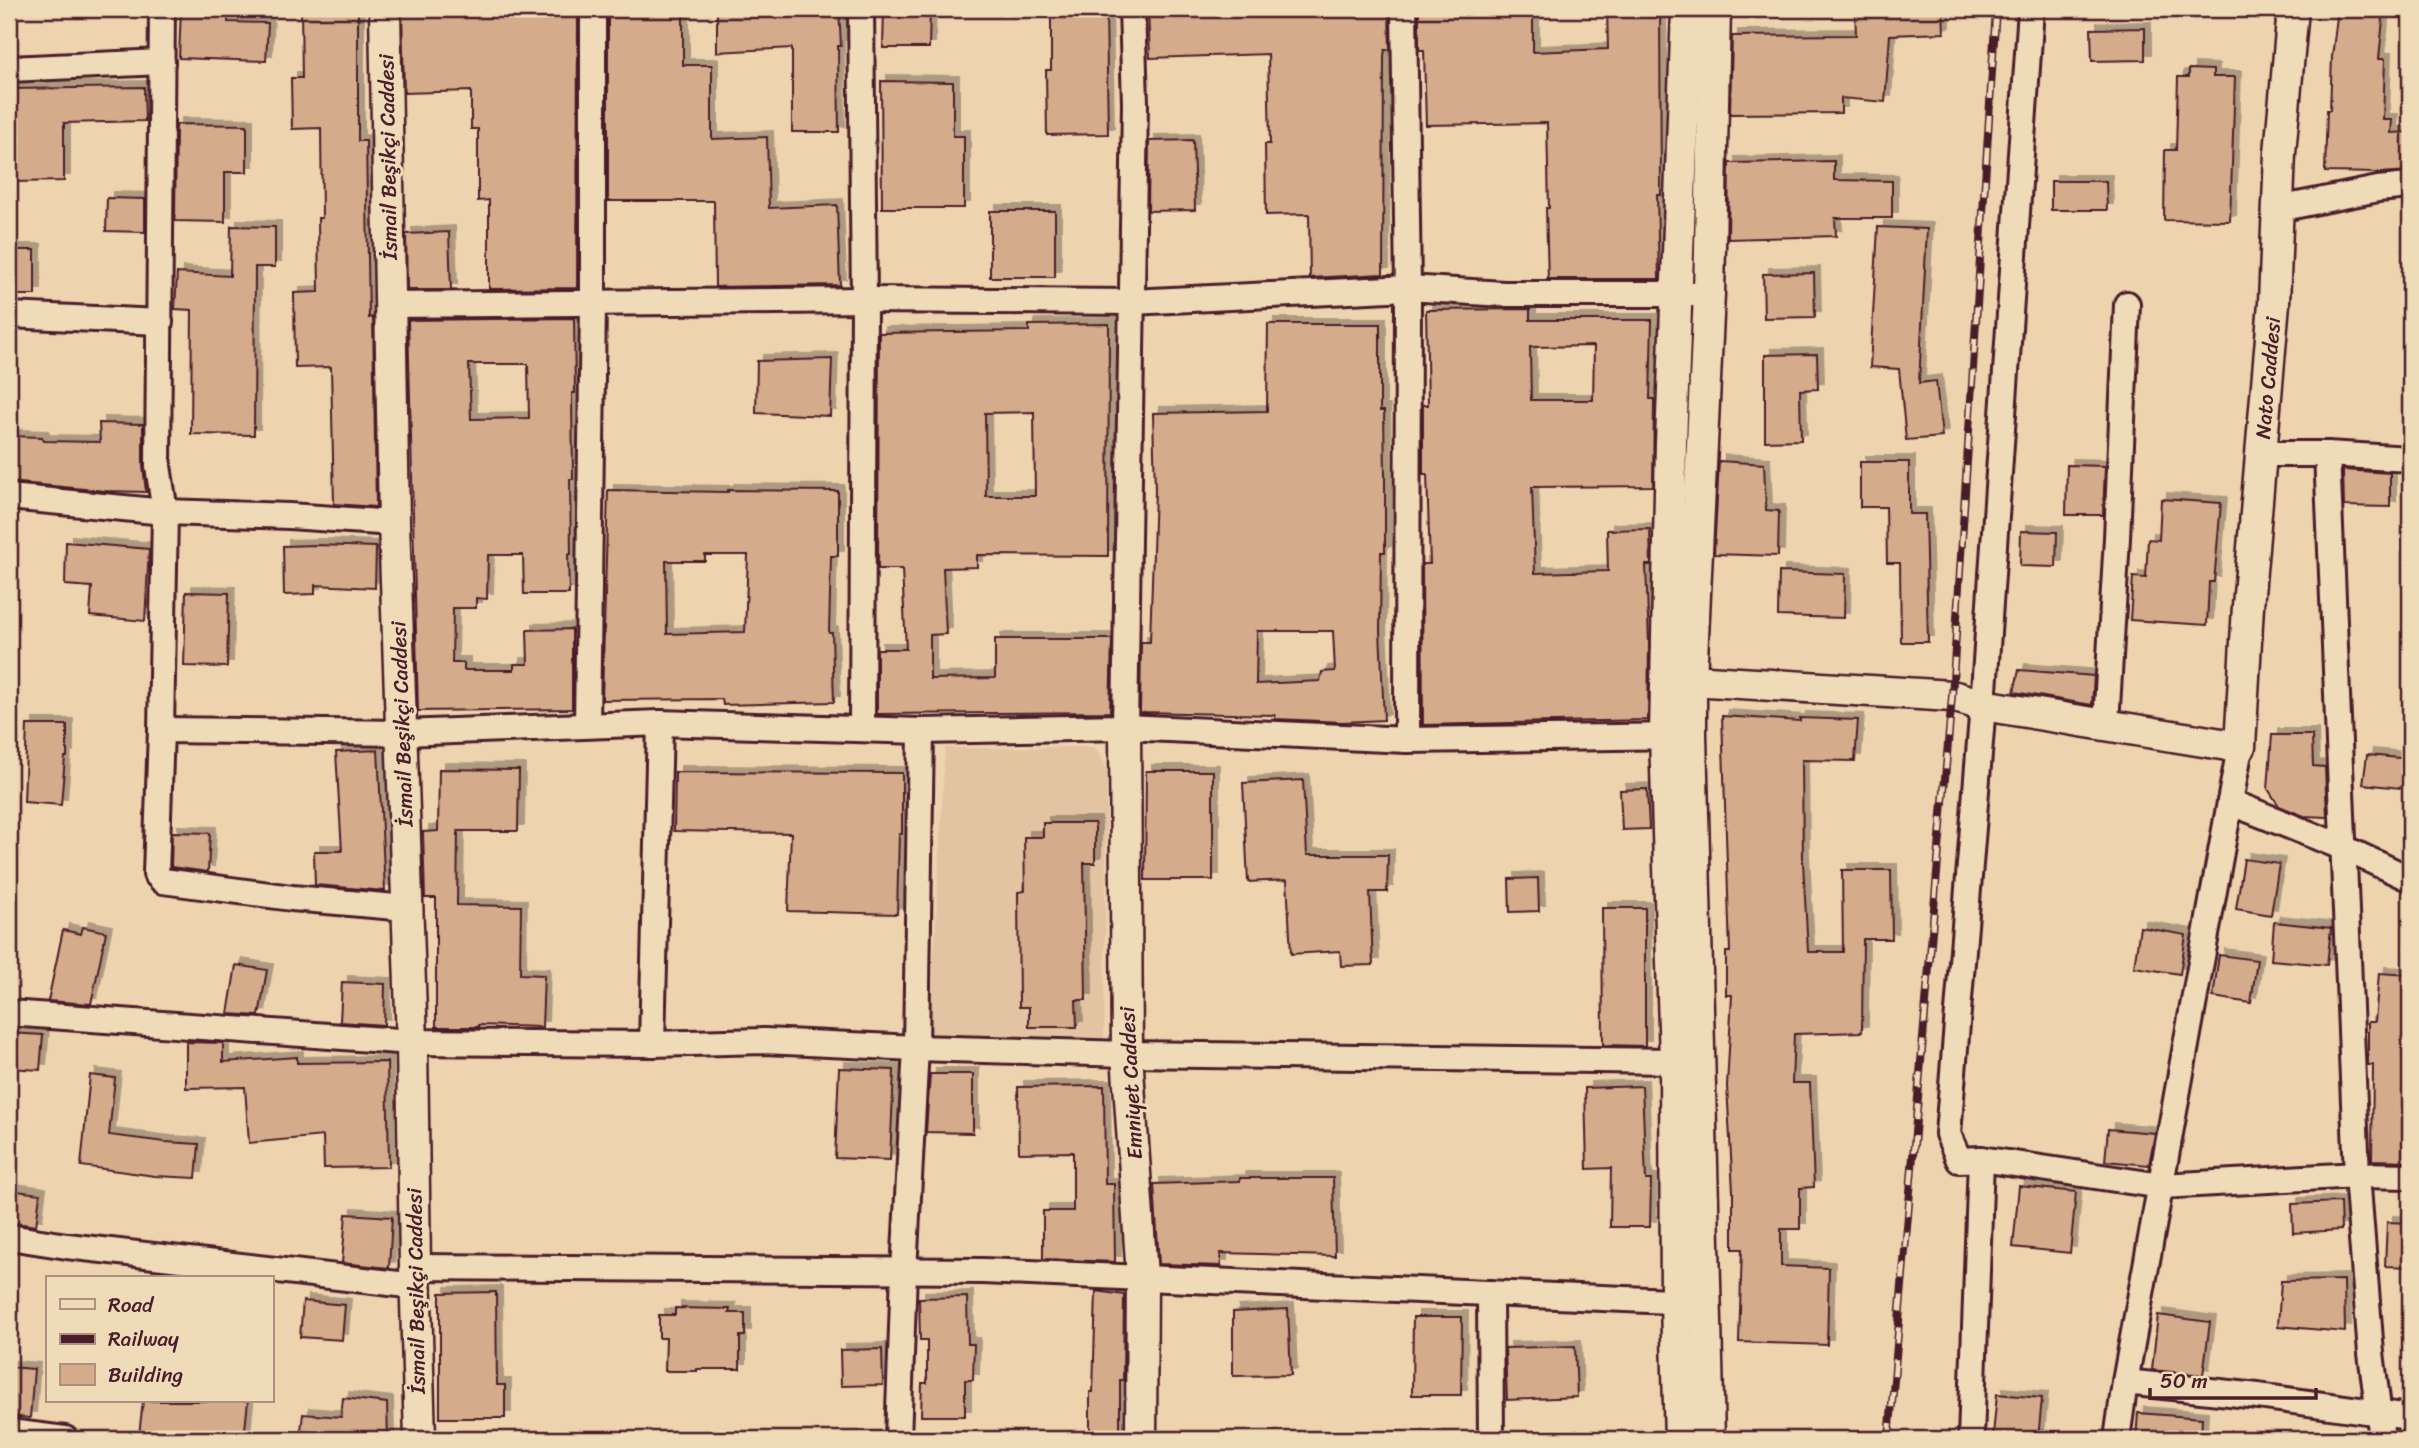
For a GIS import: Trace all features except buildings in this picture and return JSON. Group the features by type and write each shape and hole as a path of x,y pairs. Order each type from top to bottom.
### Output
{"street":[{"path":"162,9 158,466 165,512 156,874 163,881 292,898 407,908"},
{"name":"İsmail Beşikçi Caddesi","path":"385,9 394,523 412,1042 420,1439"},
{"path":"587,725 593,304 593,9"},
{"path":"861,9 864,300 862,728"},
{"path":"1125,727 1135,103 1132,9"},
{"path":"1404,9 1408,288 1407,740"},
{"path":"1687,9 1671,443 1678,736 1675,1061 1690,1302 1709,1439"},
{"path":"1680,1439 1690,1302 1701,1063 1678,736 1691,680 1709,294 1715,9"},
{"path":"2031,9 1983,705 1948,1134 1959,1160 1981,1159 2162,1186 2357,1175 2410,1176"},
{"name":"Nato Caddesi","path":"2240,747 2248,606 2274,303 2280,153 2293,9"},
{"path":"9,69 162,62"},
{"path":"2278,209 2378,189 2410,186"},
{"path":"392,305 864,300 1132,302 1408,288 1504,295 1709,294"},
{"path":"2106,724 2118,524 2126,304"},
{"path":"9,315 160,322"},
{"path":"2262,454 2327,454 2410,459"},
{"path":"2327,454 2357,1175 2371,1353 2382,1439"},
{"path":"9,496 165,512 394,523"},
{"path":"1691,680 1952,696 1983,705 2240,747 2117,1439"},
{"path":"161,730 403,733 660,723 921,731 1125,727 1407,740 1678,736"},
{"path":"652,1044 660,723"},
{"name":"Emniyet Caddesi","path":"1125,727 1127,1054 1142,1278 1141,1439"},
{"path":"898,1439 916,1048 921,731"},
{"path":"2230,802 2342,847 2410,879"},
{"path":"9,1013 412,1042 652,1044 764,1041 1127,1054 1675,1061"},
{"path":"1971,1439 1981,1159"},
{"path":"9,1237 67,1246 415,1276 983,1271 1690,1302"},
{"path":"1490,1293 1491,1439"},
{"path":"2125,1382 2258,1396 2380,1415 2410,1417"},
{"path":"9,1432 65,1439"}],"shaded area":[{"path":"1095,747 1107,768 1104,1040 930,1035 945,748"}],"railway":[{"path":"1889,1439 1952,696 1996,9"}]}
